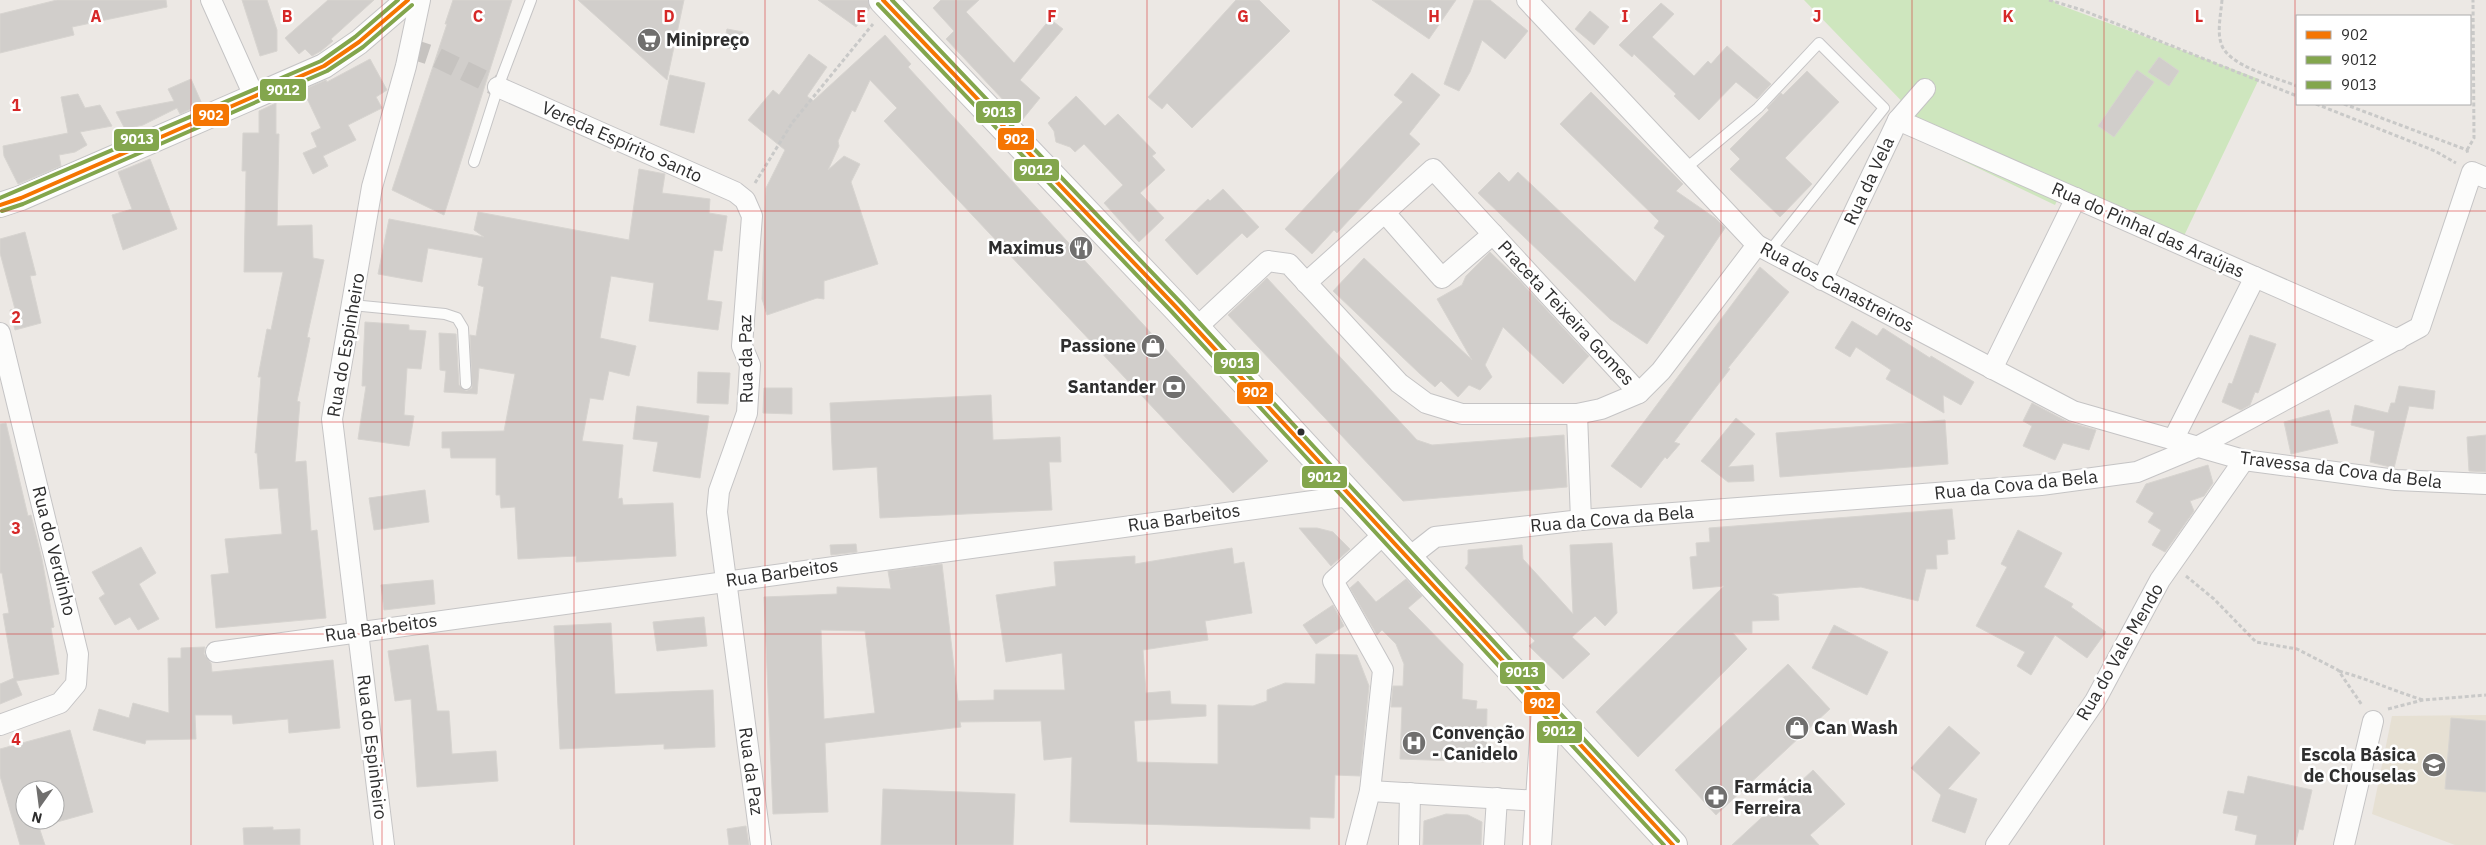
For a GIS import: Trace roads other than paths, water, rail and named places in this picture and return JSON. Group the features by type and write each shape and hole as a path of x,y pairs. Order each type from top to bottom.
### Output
{"main road":[{"path":"886,2 1196,328 1407,559 1673,845"},
{"path":"1537,845 1546,708"}],"street":[{"path":"211,0 254,96"},
{"path":"0,204 21,198 324,66 359,42 408,0"},
{"name":"Rua do Espinheiro","path":"384,845 332,419 372,187 406,66 420,0"},
{"name":"Rua dos Canastreiros","path":"1527,0 1685,169 1763,249 2072,411 2197,447"},
{"name":"Vereda Espírito Santo","path":"498,87 735,192 745,200"},
{"name":"Rua da Vela","path":"1822,280 1898,120 1925,89"},
{"name":"Rua do Pinhal das Araújas","path":"1898,120 2398,340"},
{"name":"Praceta Teixeira Gomes","path":"1306,284 1433,169 1639,393"},
{"name":"Rua da Cova da Bela","path":"1407,559 1435,537 1581,520 2041,485 2137,472 2197,447 2420,328 2479,175"},
{"path":"1992,369 2076,198"},
{"name":"Rua da Paz","path":"745,200 752,216 742,346 750,365 747,413 719,491 718,512 761,845"},
{"name":"Praceta Teixeira Gomes","path":"1385,213 1442,278 1493,234"},
{"path":"1196,328 1268,261 1289,264 1399,383 1426,403 1462,414 1578,414 1601,408 1639,393 1661,371 1763,249"},
{"path":"2174,440 2255,277"},
{"name":"Rua do Verdinho","path":"0,333 78,654 76,684 60,702 0,725"},
{"path":"1578,414 1581,520"},
{"name":"Travessa da Cova da Bela","path":"2197,447 2244,460 2396,480 2486,484"},
{"name":"Rua do Vale Mendo","path":"1996,845 2095,701 2160,580 2244,460"},
{"name":"Rua Barbeitos","path":"216,652 357,631 1349,496"},
{"path":"1356,845 1370,791 1383,670 1333,581 1384,534"},
{"path":"2344,845 2373,721"},
{"path":"1370,791 1539,801"},
{"path":"1409,845 1410,793"},
{"path":"1494,845 1497,798"}],"lane":[{"path":"474,162 498,87 530,0"},
{"path":"1685,169 1758,108 1819,43 1884,108 1763,249"},
{"path":"352,305 445,314 457,318 463,328 466,384"}],"tunnel":[{"path":"409,48 436,57 498,87"}],"place":[{"name":"Minipreço","path":"649,40"},
{"name":"Maximus","path":"1081,248"},
{"name":"Passione","path":"1153,346"},
{"name":"Santander","path":"1174,387"},
{"name":"Can Wash","path":"1797,728"},
{"name":"Convenção - Canidelo","path":"1414,743"},
{"name":"Escola Básica de Chouselas","path":"2434,765"},
{"name":"Farmácia Ferreira","path":"1716,797"}]}
